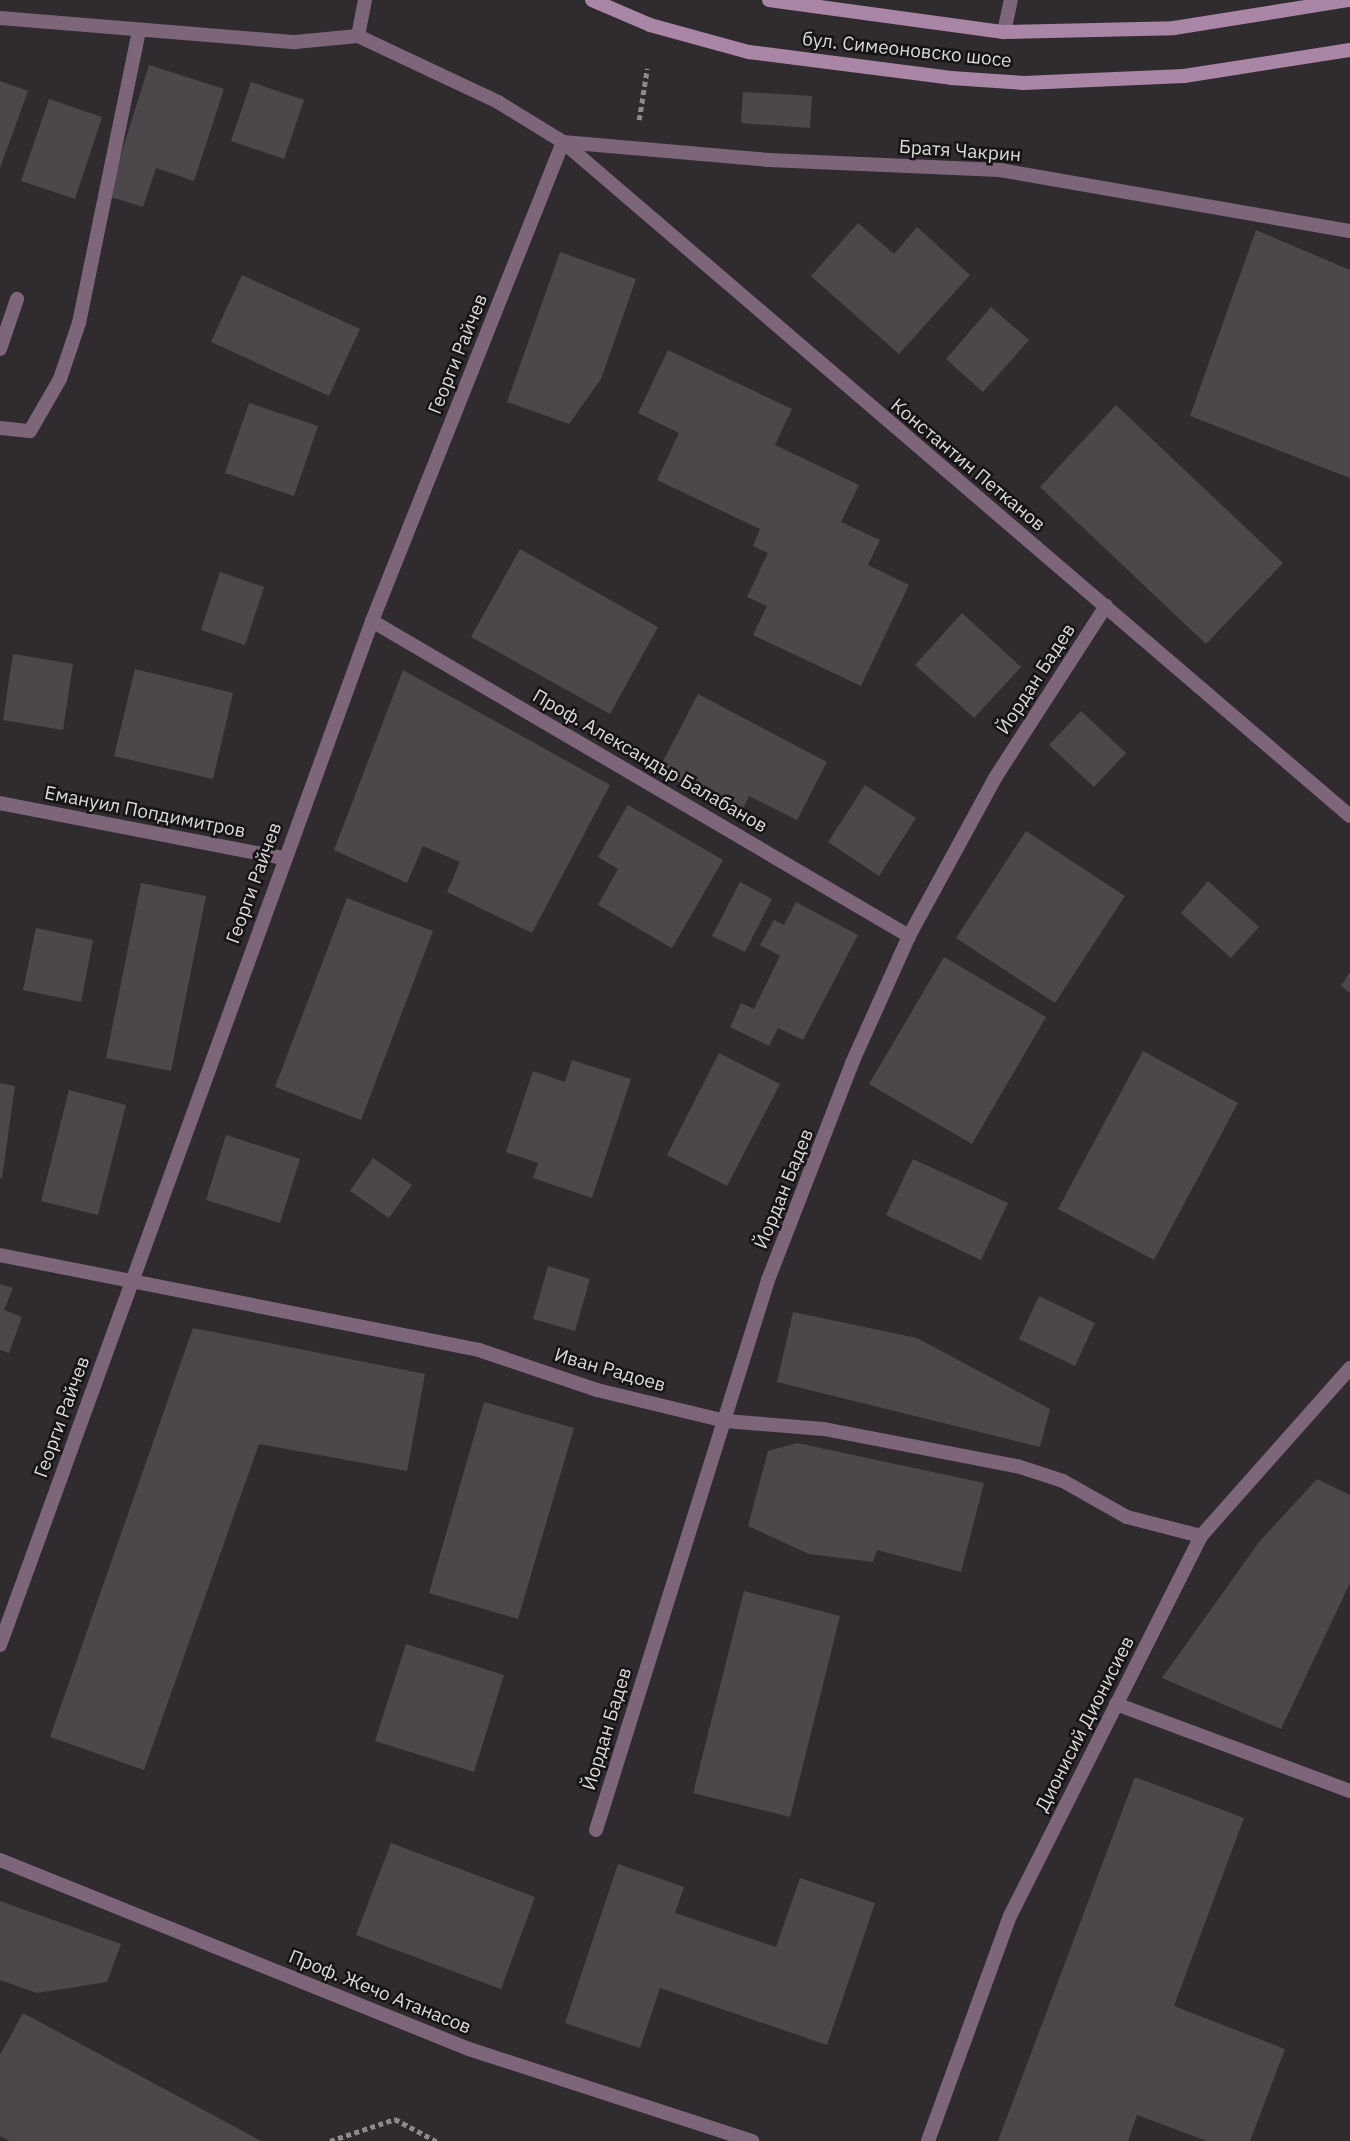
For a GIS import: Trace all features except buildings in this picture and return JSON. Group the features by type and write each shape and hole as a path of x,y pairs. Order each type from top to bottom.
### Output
{"main road":[{"name":"бул. Симеоновско шосе","path":"592,0 650,25 749,52 951,78 1024,83 1184,76 1350,50"},
{"name":"бул. Симеоновско шосе","path":"769,0 1004,32 1174,28 1348,0"}],"street":[{"path":"0,18 295,42 358,36 365,0"},
{"path":"1004,32 1012,0"},
{"path":"0,428 30,431 60,379 79,323 139,31"},
{"name":"Константин Петканов","path":"358,36 498,102 563,142 1350,816"},
{"name":"Братя Чакрин","path":"563,142 1000,170 1350,231"},
{"name":"Георги Райчев","path":"0,1644 283,858 372,621 563,142"},
{"path":"0,349 18,299"},
{"name":"Йордан Бадев","path":"596,1830 768,1280 909,936 995,778 1106,606"},
{"name":"Проф. Александър Балабанов","path":"372,621 909,936"},
{"name":"Емануил Попдимитров","path":"0,803 283,858"},
{"name":"Иван Радоев","path":"0,1255 479,1350 597,1390 725,1421 824,1429 1017,1466 1063,1481 1127,1517 1201,1536"},
{"name":"Дионисий Дионисиев","path":"928,2141 1010,1916 1201,1536 1350,1368"},
{"path":"1116,1704 1350,1791"},
{"name":"Проф. Жечо Атанасов","path":"0,1860 470,2049 752,2141"}],"path":[{"path":"635,148 647,69"},
{"path":"330,2141 396,2119 436,2141"}]}
